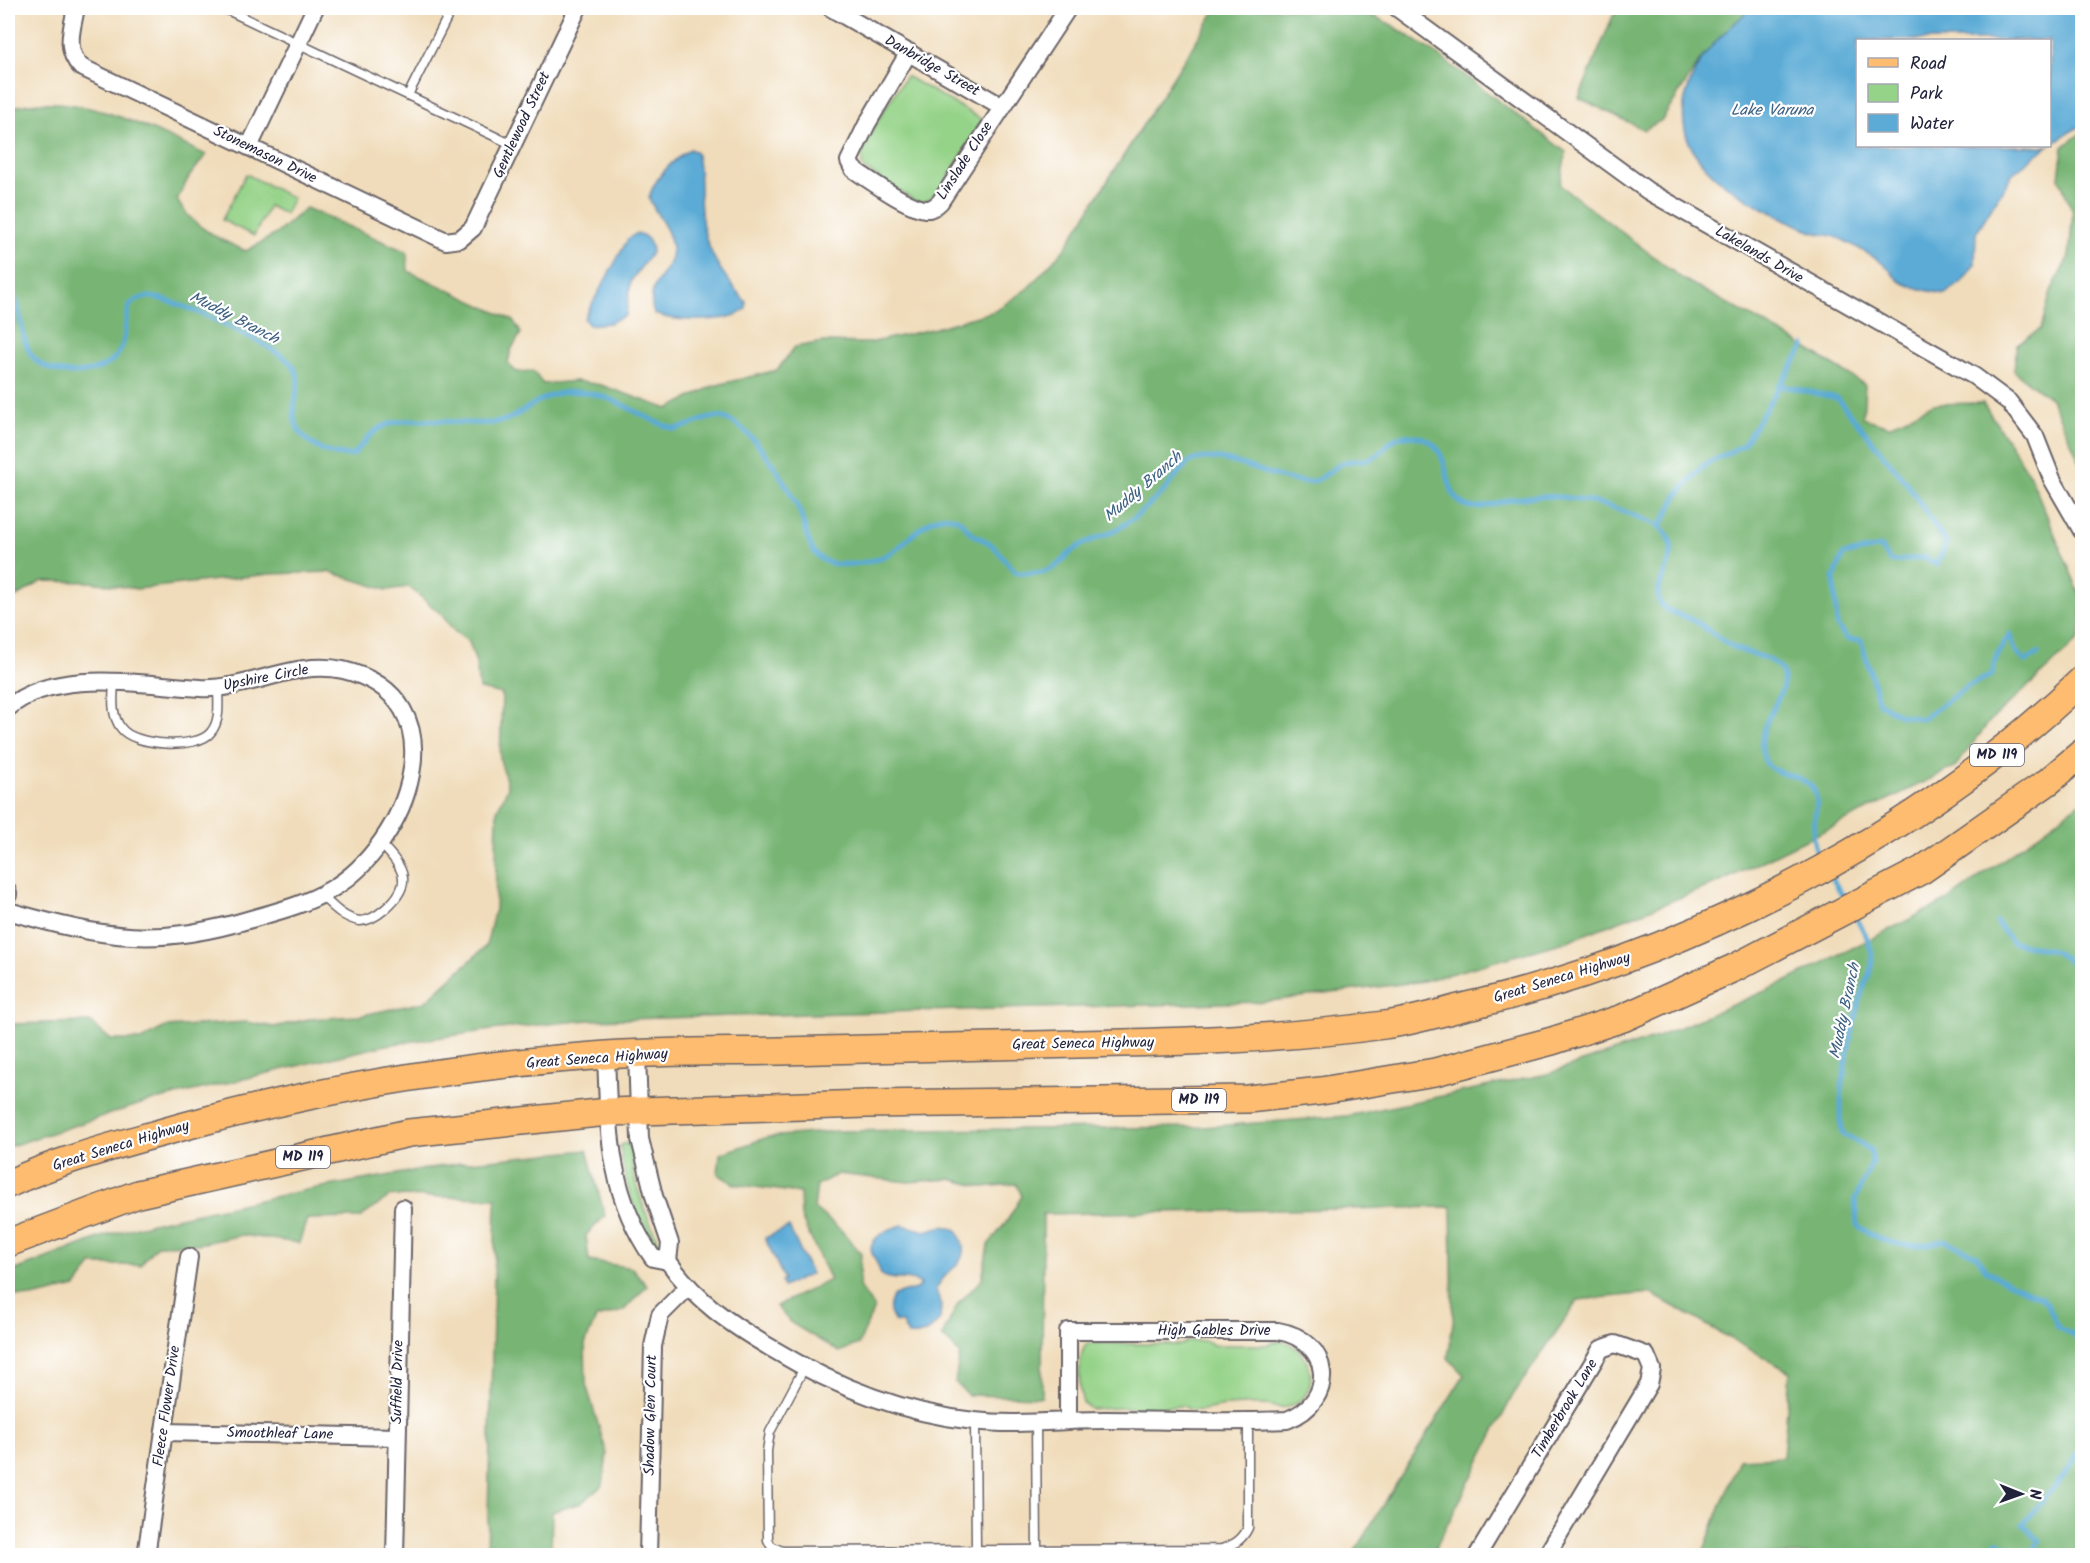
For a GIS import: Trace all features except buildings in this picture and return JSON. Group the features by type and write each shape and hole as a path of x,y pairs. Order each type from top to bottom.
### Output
{"main road":[{"name":"Great Seneca Highway","path":"8,1184 128,1142 246,1109 364,1084 606,1055 1250,1040 1391,1024 1521,993 1630,958 1730,918 1903,820 2002,752 2082,680"},
{"name":"MD 119","path":"8,1243 138,1194 409,1133 608,1112 867,1104 1248,1099 1321,1091 1435,1072 1552,1041 1623,1018 1736,967 1922,870 2049,781 2082,753"}],"street":[{"name":"Stonemason Drive","path":"76,8 70,45 74,60 81,67 446,241 460,239"},
{"path":"249,147 315,8"},
{"name":"Gentlewood Street","path":"460,239 473,228 578,8"},
{"name":"Danbridge Street","path":"831,8 1001,106"},
{"path":"1001,106 1067,8"},
{"name":"Lakelands Drive","path":"1397,8 1648,191 1974,376 2009,402 2035,436 2052,479 2082,531"},
{"name":"Linslade Close","path":"909,52 867,124 849,161 859,173 904,200 922,209 931,209 940,202 1001,106"},
{"name":"Upshire Circle","path":"8,708 43,689 77,682 218,687 299,670 342,670 374,681 393,697 405,715 413,739 414,765 397,817 381,844 347,879 296,906 234,925 190,935 152,938 115,936 75,930 8,911"},
{"path":"637,1054 640,1139 654,1196 670,1243 668,1261"},
{"name":"High Gables Drive","path":"606,1055 608,1112 617,1184 627,1216 653,1258 668,1261 687,1288 707,1306 745,1333 804,1368 842,1387 878,1400 930,1414 975,1421 1287,1420 1308,1409 1318,1395 1322,1381 1321,1362 1314,1349 1303,1340 1288,1333 1267,1331 1068,1331 1068,1420"},
{"name":"Suffield Drive","path":"395,1556 403,1208"},
{"name":"Fleece Flower Drive","path":"146,1556 189,1257"},
{"name":"Shadow Glen Court","path":"648,1556 653,1346 660,1315 687,1288"},
{"name":"Timberbrook Lane","path":"1478,1556 1601,1349 1615,1344 1646,1355 1652,1369 1649,1384 1546,1556"},
{"name":"Smoothleaf Lane","path":"164,1432 397,1437"}],"lane":[{"path":"223,8 513,145"},
{"path":"408,95 452,8"},
{"path":"114,683 114,713 125,733 138,740 171,742 199,741 212,732 218,716 218,687"},
{"path":"321,894 341,913 353,919 366,920 380,913 399,894 404,878 397,861 381,844"},
{"path":"804,1368 770,1432 767,1451 768,1532 771,1546 782,1551 1222,1549 1234,1545 1243,1537 1248,1528 1248,1421"},
{"path":"975,1421 976,1550"},
{"path":"1036,1422 1037,1550"}],"green space":[{"path":"1217,8 1356,8 1392,25 1438,55 1566,152 1560,185 1683,279 1790,338 1865,385 1863,418 1889,426 1933,404 1983,403 2029,473 2082,599 2080,639 1990,721 1955,767 1718,883 1565,942 1424,981 1263,1002 589,1020 499,1029 386,1045 147,1102 8,1147 8,1024 90,1022 111,1040 141,1040 165,1027 246,1022 274,1027 308,1019 358,1016 425,1002 486,946 495,909 497,810 508,788 500,759 502,694 479,689 476,663 469,642 454,631 441,614 409,587 387,590 330,572 270,574 137,589 91,582 42,581 8,602 8,109 32,104 58,103 84,107 160,133 206,155 189,177 177,200 198,225 216,237 246,251 276,234 306,208 407,252 408,271 513,320 521,333 511,350 508,363 516,372 533,371 543,384 576,381 601,385 668,409 713,386 777,370 795,347 824,342 869,343 932,329 995,311 1028,288 1065,248"},
{"path":"1620,8 1751,8 1701,59 1662,120 1644,130 1579,98 1613,16"},
{"path":"906,76 983,120 940,191 924,202 915,201 863,168 864,148 885,108"},
{"path":"2082,132 2082,466 2051,399 2014,371 2017,344 2041,329 2051,291 2069,256 2073,212 2059,178 2063,147"},
{"path":"246,174 293,198 285,214 269,206 254,236 222,220"},
{"path":"2082,802 2082,1555 1702,1555 1739,1459 1783,1457 1790,1372 1650,1293 1578,1300 1513,1395 1432,1555 1352,1555 1464,1375 1448,1358 1453,1322 1451,1207 1043,1214 1042,1397 968,1395 955,1382 960,1354 942,1336 958,1304 982,1279 988,1245 1007,1221 1022,1196 1016,1184 982,1187 950,1179 908,1182 838,1174 817,1185 814,1208 841,1230 861,1253 859,1286 874,1308 859,1344 839,1352 791,1323 776,1306 830,1280 801,1217 800,1193 734,1184 718,1174 720,1154 768,1137 836,1131 1203,1127 1347,1116 1547,1074 1657,1037 1777,986 1948,900"},
{"path":"626,1143 632,1153 634,1175 643,1204 663,1251 661,1256 638,1215 629,1192 620,1146"},
{"path":"587,1150 605,1216 586,1235 589,1261 632,1268 647,1286 623,1311 596,1318 585,1344 586,1384 607,1454 603,1485 581,1503 552,1512 551,1555 487,1555 496,1198 390,1196 360,1218 307,1219 299,1243 242,1235 199,1244 157,1245 140,1265 92,1265 76,1287 32,1297 8,1295 8,1273 101,1237 156,1222 306,1190 460,1163"},
{"path":"1188,1341 1206,1341 1213,1345 1266,1345 1279,1341 1291,1344 1301,1352 1308,1364 1311,1376 1309,1389 1301,1400 1284,1408 1251,1405 1199,1410 1184,1406 1091,1409 1083,1403 1080,1389 1080,1363 1084,1348 1088,1343 1181,1345"}],"water":[{"name":"Lake Varuna","path":"1751,8 2082,8 2082,125 2051,143 2051,39 1856,39 1856,147 2047,147 2012,174 1976,233 1975,264 1961,283 1945,294 1922,290 1898,280 1886,266 1839,238 1808,230 1753,202 1727,186 1706,168 1691,146 1684,122 1686,94 1701,61 1717,40"},
{"path":"690,149 696,152 698,159 701,212 710,250 729,282 746,302 746,309 728,317 688,320 654,314 652,294 668,265 672,249 666,229 649,198 655,183 665,170"},
{"path":"637,233 648,240 652,252 631,281 626,315 609,323 589,325 584,319 588,311 628,239"},
{"path":"903,1225 925,1231 943,1226 957,1230 962,1242 961,1258 936,1290 941,1305 940,1319 930,1329 918,1335 908,1335 902,1323 895,1322 890,1308 894,1295 916,1289 921,1284 912,1280 881,1275 871,1251 879,1235"},
{"path":"789,1227 811,1274 783,1287 781,1281 784,1279 765,1238"}],"waterway":[{"name":"Muddy Branch","path":"8,289 17,302 25,339 32,356 40,364 63,372 88,372 110,362 121,348 130,305 137,300 150,297 180,305 249,336 293,366 298,378 294,409 296,425 308,440 334,454 353,455 373,433 395,423 408,420 492,423 513,417 542,400 566,392 581,392 608,398 675,429 713,417 730,420 755,441 778,472 796,503 813,550 823,560 837,564 862,563 886,556 930,521 948,517 959,520 972,534 990,544 1017,573 1043,572 1055,567 1080,546 1114,531 1133,519 1161,494 1185,466 1194,460 1220,459 1279,477 1306,482 1321,478 1343,463 1372,458 1398,437 1412,436 1426,439 1436,447 1442,457 1452,491 1458,500 1467,506 1484,507 1530,497 1562,497 1608,506 1660,527 1669,538 1672,549 1658,591 1659,600 1665,608 1693,620 1733,647 1771,661 1781,670 1784,679 1779,698 1764,730 1763,755 1771,767 1805,781 1815,793 1817,801 1814,838 1821,860"},
{"path":"1660,527 1678,494 1703,466 1743,445 1805,345"},
{"path":"1779,385 1837,398 1906,482 1946,543 1937,565 1925,557 1891,562 1881,547 1843,555 1834,578 1837,626 1848,640 1861,640 1879,703 1900,715 1922,719 1968,686 1992,675 1997,654 2010,634 2015,651 2026,662 2038,653"},
{"name":"Muddy Branch","path":"1829,873 1846,901"},
{"name":"Muddy Branch","path":"1854,914 1867,938 1872,958 1849,1047 1841,1098 1842,1133 1871,1150 1872,1163 1855,1199 1857,1225 1888,1242 1920,1245 1944,1240 1977,1256 1986,1270 2042,1298 2049,1307 2058,1328 2072,1334 2082,1343"},
{"path":"1997,922 2012,942 2053,951 2082,968"},
{"name":"Muddy Branch","path":"1992,1556 1997,1541 2010,1549 2031,1554 2040,1541 2023,1524 2066,1473 2082,1446"}]}
